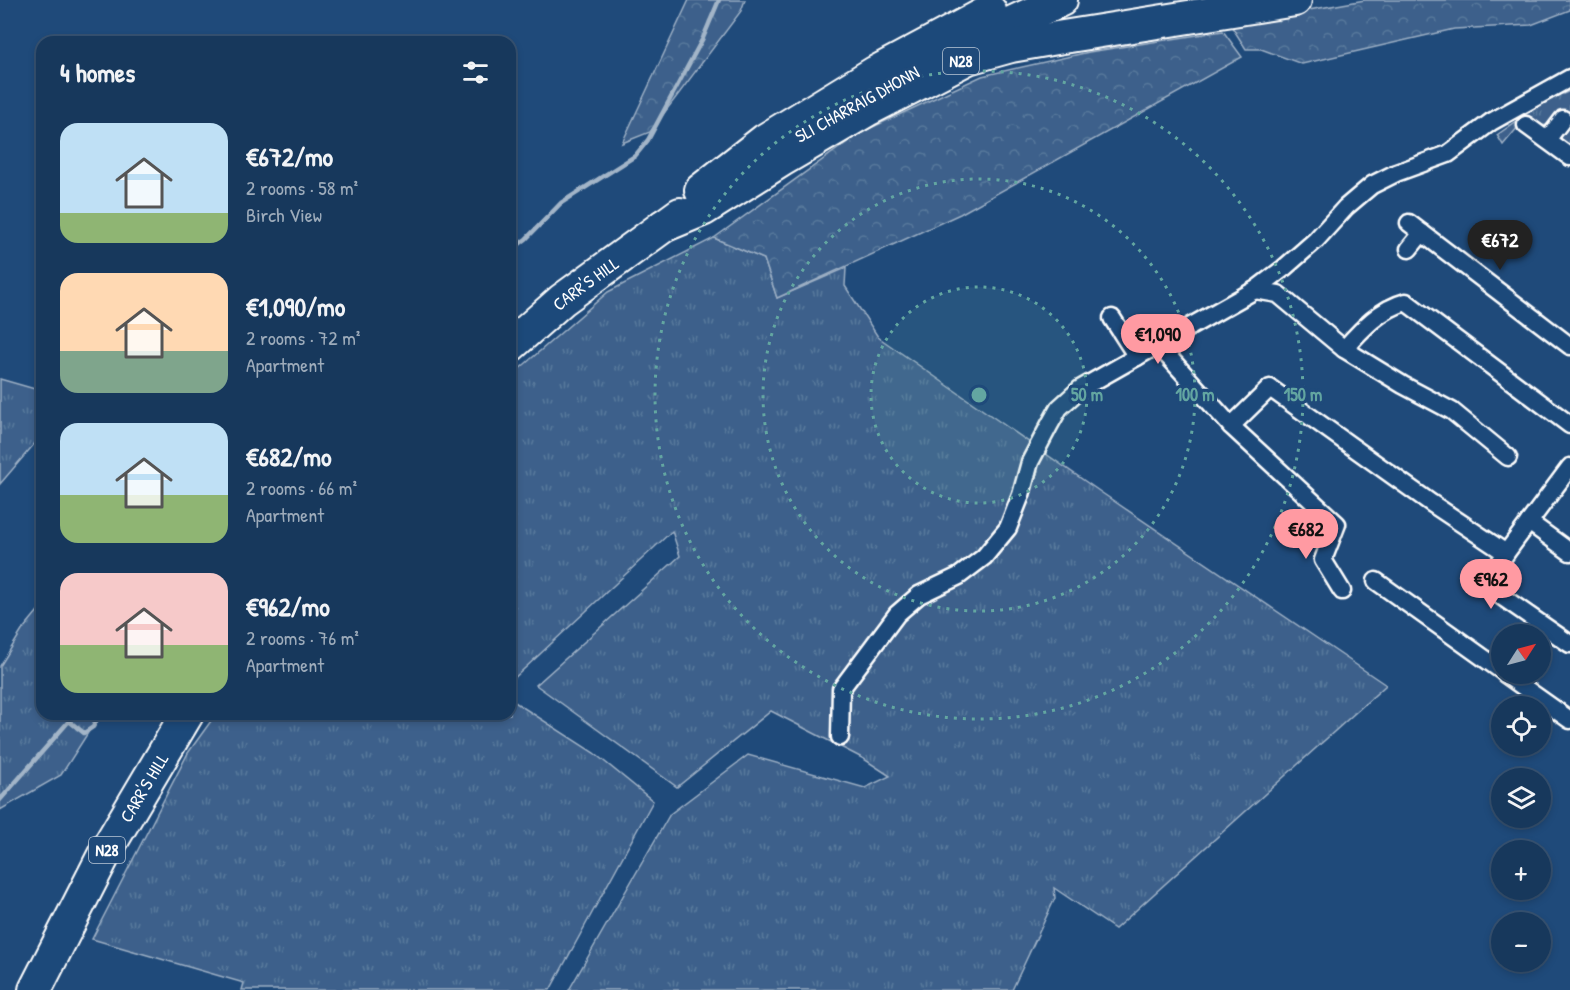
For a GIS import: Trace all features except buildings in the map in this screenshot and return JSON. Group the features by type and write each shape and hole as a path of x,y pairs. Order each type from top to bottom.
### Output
{"highway":[{"name":"N28","path":"663,226 703,188 765,140 876,72 1014,0"},
{"name":"SLI CHARRAIG DHONN","path":"663,226 766,156 841,111 960,47 1061,0"},
{"name":"N28","path":"663,226 704,209 869,109 968,58 1011,46 1295,0"},
{"name":"CARR'S HILL","path":"516,341 562,300 663,226"},
{"name":"CARR'S HILL","path":"35,990 107,849 183,720"}],"street":[{"path":"840,737 841,689 897,614 919,595 959,576 984,557 1008,528 1021,495 1030,462 1059,408 1080,389 1255,290 1308,247 1346,207 1372,185 1396,173 1448,154 1491,122 1570,78"},
{"path":"1547,140 1563,119"},
{"path":"1526,125 1570,157"},
{"path":"1409,249 1415,228 1570,346"},
{"path":"1255,290 1278,294 1344,349 1403,385 1452,411 1508,457"},
{"path":"1344,349 1375,318 1394,305 1406,302 1570,425"},
{"path":"1112,318 1137,357"},
{"path":"1158,345 1231,426 1337,524 1323,560 1342,591"},
{"path":"1231,426 1270,388 1431,503 1506,553"},
{"path":"1570,467 1485,585 1570,645"},
{"path":"1529,522 1570,552"},
{"path":"1376,581 1491,663"},
{"path":"1520,684 1570,720"}],"green space":[{"path":"689,0 745,0 741,11 650,132 622,143"},
{"path":"1365,0 1570,0 1570,10 1531,25 1454,29 1302,64 1261,49 1246,49 1230,24"},
{"path":"1223,31 1242,57 960,214 777,298 764,259 714,238 860,133 982,76 1089,52"},
{"path":"1561,90 1563,94 1570,91 1570,150 1561,141 1561,134 1549,125 1518,127 1503,145 1497,135"},
{"path":"714,238 764,259 777,298 846,268 845,286 878,337 1102,493 1386,685 1115,929 1054,888 1055,898 1012,990 569,990 670,814 748,755 865,788 890,776 864,759 771,711 677,787 536,685 680,556 672,531 516,676 516,372 608,292"},
{"path":"0,379 36,389 36,442 0,484"},
{"path":"36,613 36,720 96,720 61,775 0,810 0,666 23,629"},
{"path":"516,703 594,753 653,801 550,990 242,990 244,983 92,939 188,753 212,720 516,720"}],"waterway":[{"path":"516,246 561,203 635,156 648,140 703,38 719,0"},
{"path":"0,800 69,721 84,733 93,727 97,720"}]}
